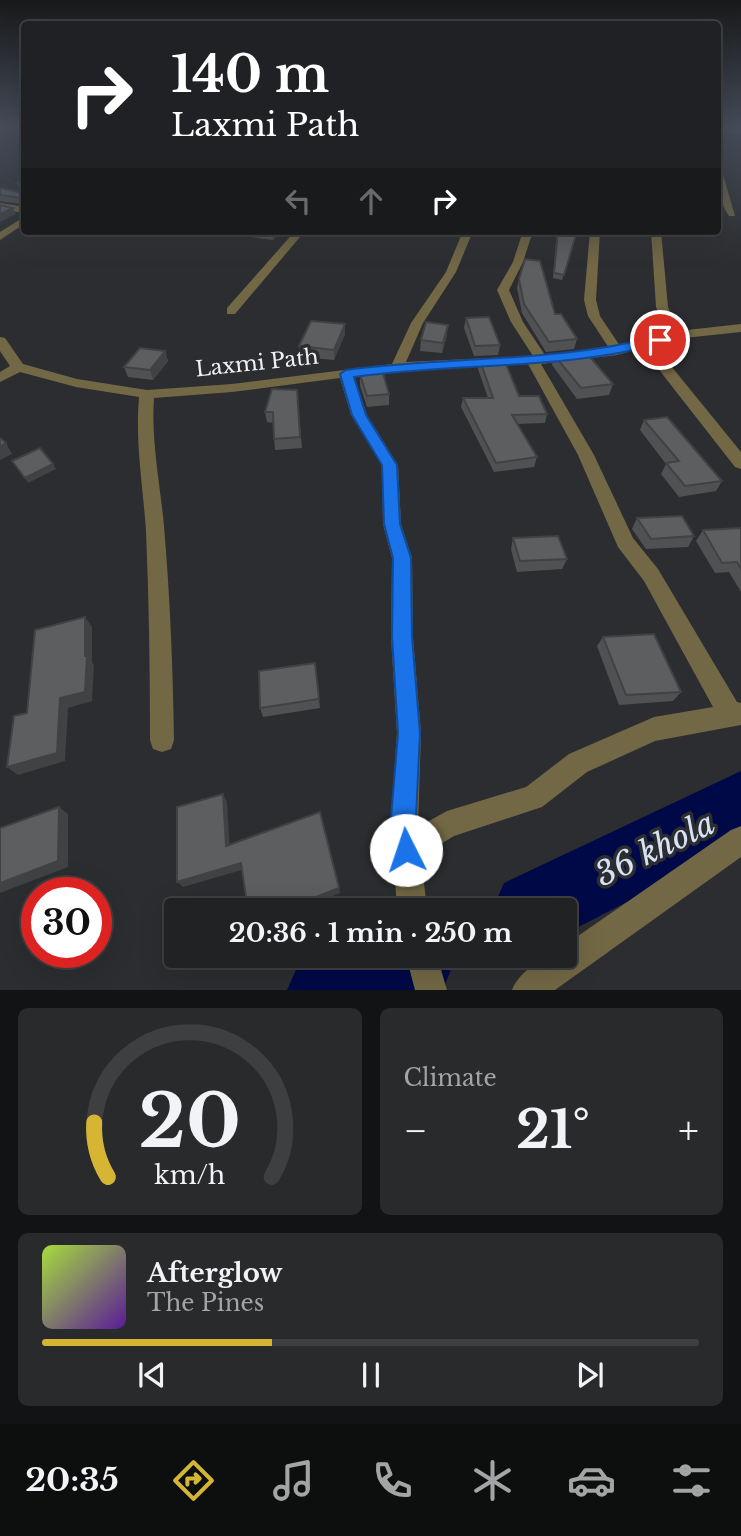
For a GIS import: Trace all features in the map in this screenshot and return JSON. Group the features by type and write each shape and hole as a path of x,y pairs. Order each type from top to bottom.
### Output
{"street":[{"path":"721,183 727,207 732,214"},
{"path":"0,206 21,210"},
{"path":"0,237 21,222"},
{"path":"231,311 297,235"},
{"path":"397,367 417,323 451,272 466,235"},
{"path":"406,850 447,825 533,798 578,763 654,729 735,714 651,575 625,542 586,455 503,290 518,262 527,235"},
{"path":"595,235 590,300 594,316 617,351"},
{"path":"656,235 662,307 674,335"},
{"name":"Laxmi Path","path":"18,367 76,383 147,394 232,388 397,367 537,360 617,351 674,335 741,328"},
{"path":"0,341 18,367 0,378"},
{"path":"646,344 741,463"},
{"path":"346,374 359,415 390,465 392,524 402,558 402,637 409,733 404,818 411,898"},
{"path":"147,394 144,431 153,503 161,620 162,740"},
{"path":"528,990 741,840"},
{"path":"425,968 431,988"}],"building":[{"path":"0,188 21,193 21,198 0,195"},
{"path":"0,205 13,208 0,214"},
{"path":"558,235 576,235 564,275 554,273"},
{"path":"525,259 540,261 555,314 561,314 577,339 549,342 524,304 519,279"},
{"path":"489,317 500,345 475,346 466,318"},
{"path":"311,321 345,324 334,350 299,346"},
{"path":"426,322 448,325 443,343 421,340"},
{"path":"140,348 165,351 150,370 124,367"},
{"path":"585,351 613,384 581,388 554,355"},
{"path":"504,359 519,396 539,396 547,414 512,415 537,457 496,463 463,398 493,398 480,360"},
{"path":"383,373 389,394 367,396 360,375"},
{"path":"272,389 297,390 300,437 274,439 273,412 265,412"},
{"path":"667,417 722,481 685,486 666,463 679,461 644,420"},
{"path":"40,448 53,464 25,478 12,461"},
{"path":"682,516 694,536 651,539 637,518"},
{"path":"741,528 741,569 737,562 722,563 703,530"},
{"path":"558,536 567,559 520,561 513,538"},
{"path":"85,617 85,692 60,698 57,753 7,767 14,716 27,713 35,630"},
{"path":"654,634 681,692 626,695 603,637"},
{"path":"315,663 319,699 260,708 259,671"},
{"path":"223,794 226,846 320,812 339,888 314,898 246,898 241,863 177,882 177,807"},
{"path":"59,807 58,861 0,883 0,828"}],"waterway":[{"name":"36 khola","path":"555,898 741,806"},
{"name":"36 khola","path":"329,990 385,968"}],"route":[{"path":"406,850 404,818 409,733 402,637 402,558 392,524 390,465 359,415 346,374 397,367 542,360 617,351 660,340"}]}
